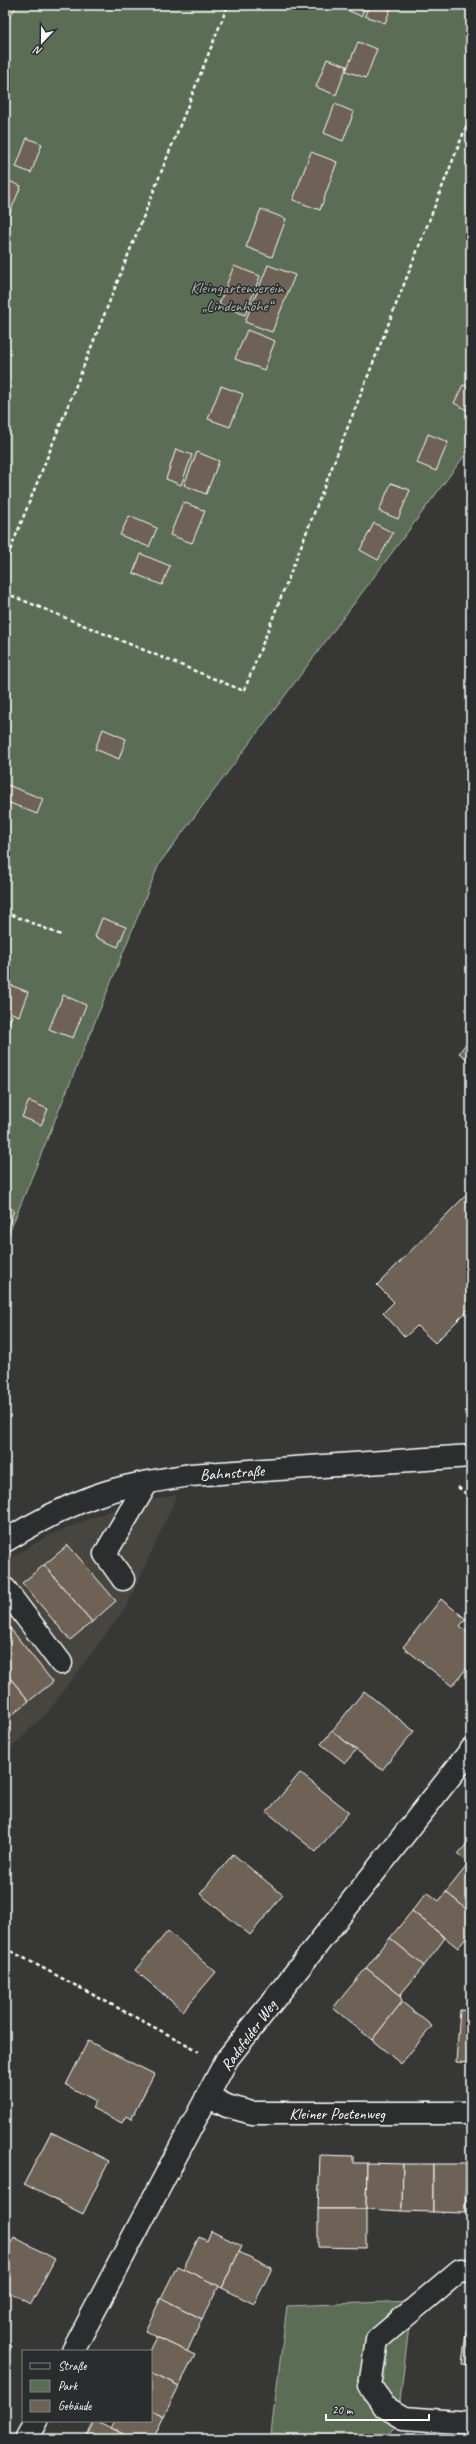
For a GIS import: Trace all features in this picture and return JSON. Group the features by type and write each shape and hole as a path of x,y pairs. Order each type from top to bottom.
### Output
{"street":[{"name":"Bahnstraße","path":"5,1541 39,1520 96,1496 147,1483 190,1475 430,1460 471,1456"},
{"path":"123,1580 105,1554 147,1483"},
{"path":"5,1589 62,1664"},
{"name":"Radefelder Weg","path":"74,2350 224,2065 471,1750"},
{"name":"Kleiner Poetenweg","path":"207,2096 227,2106 252,2113 471,2113"},
{"path":"471,2271 460,2270 377,2340 370,2386 385,2407 404,2418 471,2424"},
{"path":"27,2439 36,2422"}],"path":[{"path":"5,563 228,5"},
{"path":"5,593 244,691 471,114"},
{"path":"5,912 62,935"},
{"path":"5,1948 224,2065"}],"shaded area":[{"path":"177,1495 128,1604 48,1712 5,1754 5,1561 48,1536 121,1506"}],"green space":[{"name":"Kleingartenverein „Lindenhöhe“","path":"5,5 471,5 471,447 159,864 5,1243"},
{"path":"412,2301 397,2426 384,2439 327,2439 271,2433 287,2306"}],"building":[{"path":"5,5 17,5 7,21 5,19"},
{"path":"343,5 366,5 361,16 342,8"},
{"path":"369,5 392,5 385,23 365,16"},
{"path":"358,42 377,49 366,78 346,71"},
{"path":"327,59 347,66 336,95 316,87"},
{"path":"335,104 354,112 343,141 324,133"},
{"path":"27,138 42,144 31,173 16,167"},
{"path":"311,152 337,162 320,210 293,200"},
{"path":"6,180 21,186 9,215 5,214"},
{"path":"261,209 286,219 272,257 246,247"},
{"path":"268,265 295,275 272,332 245,322"},
{"path":"234,266 260,276 245,315 219,304"},
{"path":"247,330 275,341 264,370 235,359"},
{"path":"463,385 471,388 471,412 454,403"},
{"path":"221,386 243,394 230,427 208,419"},
{"path":"428,434 448,442 436,471 417,463"},
{"path":"176,449 192,455 181,485 166,479"},
{"path":"197,452 219,461 206,494 184,485"},
{"path":"391,483 410,490 398,519 379,511"},
{"path":"183,502 205,511 192,543 170,535"},
{"path":"129,516 157,528 149,547 120,535"},
{"path":"374,523 393,533 378,560 360,550"},
{"path":"141,554 170,566 162,585 133,573"},
{"path":"103,729 126,739 119,759 95,749"},
{"path":"5,784 43,799 37,814 5,801"},
{"path":"102,918 126,927 118,947 95,937"},
{"path":"5,983 28,992 19,1016 5,1010"},
{"path":"63,995 86,1005 73,1038 49,1029"},
{"path":"5,1013 12,1016 5,1033"},
{"path":"471,1037 471,1062 459,1053"},
{"path":"29,1101 48,1109 41,1125 22,1117"},
{"path":"471,1190 471,1307 435,1343 417,1326 405,1337 383,1313 394,1302 377,1285"},
{"path":"5,1206 14,1210 5,1235"},
{"path":"68,1545 116,1601 92,1622 44,1565"},
{"path":"44,1565 92,1622 70,1640 22,1583"},
{"path":"441,1599 466,1619 460,1626 471,1635 471,1663 452,1686 403,1647"},
{"path":"5,1622 53,1682 29,1701 5,1672"},
{"path":"5,1672 29,1701 7,1719 5,1716"},
{"path":"364,1691 414,1731 382,1770 332,1731"},
{"path":"332,1731 356,1750 345,1763 321,1744"},
{"path":"300,1773 349,1812 316,1852 267,1812"},
{"path":"471,1839 471,1865 458,1854"},
{"path":"233,1854 283,1895 250,1935 200,1894"},
{"path":"469,1863 471,1865 471,1913 446,1892"},
{"path":"427,1892 439,1901 446,1892 471,1913 471,1932 458,1948 412,1911"},
{"path":"412,1911 445,1938 424,1966 390,1938"},
{"path":"168,1931 216,1972 183,2011 135,1970"},
{"path":"390,1938 424,1966 400,1995 366,1968"},
{"path":"366,1968 400,1995 402,2002 372,2040 333,2008"},
{"path":"402,2002 432,2026 401,2064 372,2040"},
{"path":"460,2010 471,2011 471,2063 456,2062"},
{"path":"88,2041 154,2074 131,2119 126,2116 122,2123 92,2108 96,2101 66,2085"},
{"path":"51,2132 109,2161 83,2214 24,2184"},
{"path":"320,2155 353,2156 353,2163 367,2163 366,2209 318,2209"},
{"path":"367,2163 403,2164 402,2211 366,2209"},
{"path":"403,2164 433,2164 433,2212 402,2211"},
{"path":"433,2164 466,2164 465,2213 433,2212"},
{"path":"466,2164 471,2164 471,2213 465,2213"},
{"path":"318,2209 366,2209 366,2248 318,2247"},
{"path":"211,2231 242,2246 222,2288 183,2269 199,2237 207,2241"},
{"path":"14,2237 55,2259 31,2304 5,2290 5,2254"},
{"path":"239,2252 272,2268 254,2304 222,2288"},
{"path":"177,2266 219,2286 202,2319 161,2298"},
{"path":"161,2298 202,2319 187,2352 145,2331"},
{"path":"466,2332 471,2332 471,2365 462,2364"},
{"path":"156,2337 195,2355 179,2386 152,2372 152,2350 150,2350"},
{"path":"5,2342 12,2346 5,2359"},
{"path":"152,2372 179,2386 164,2416 152,2410"},
{"path":"471,2377 471,2397 468,2397"},
{"path":"152,2410 164,2416 153,2439 133,2439 111,2428 114,2422 152,2422"},
{"path":"94,2422 99,2422 133,2439 85,2439"}]}
